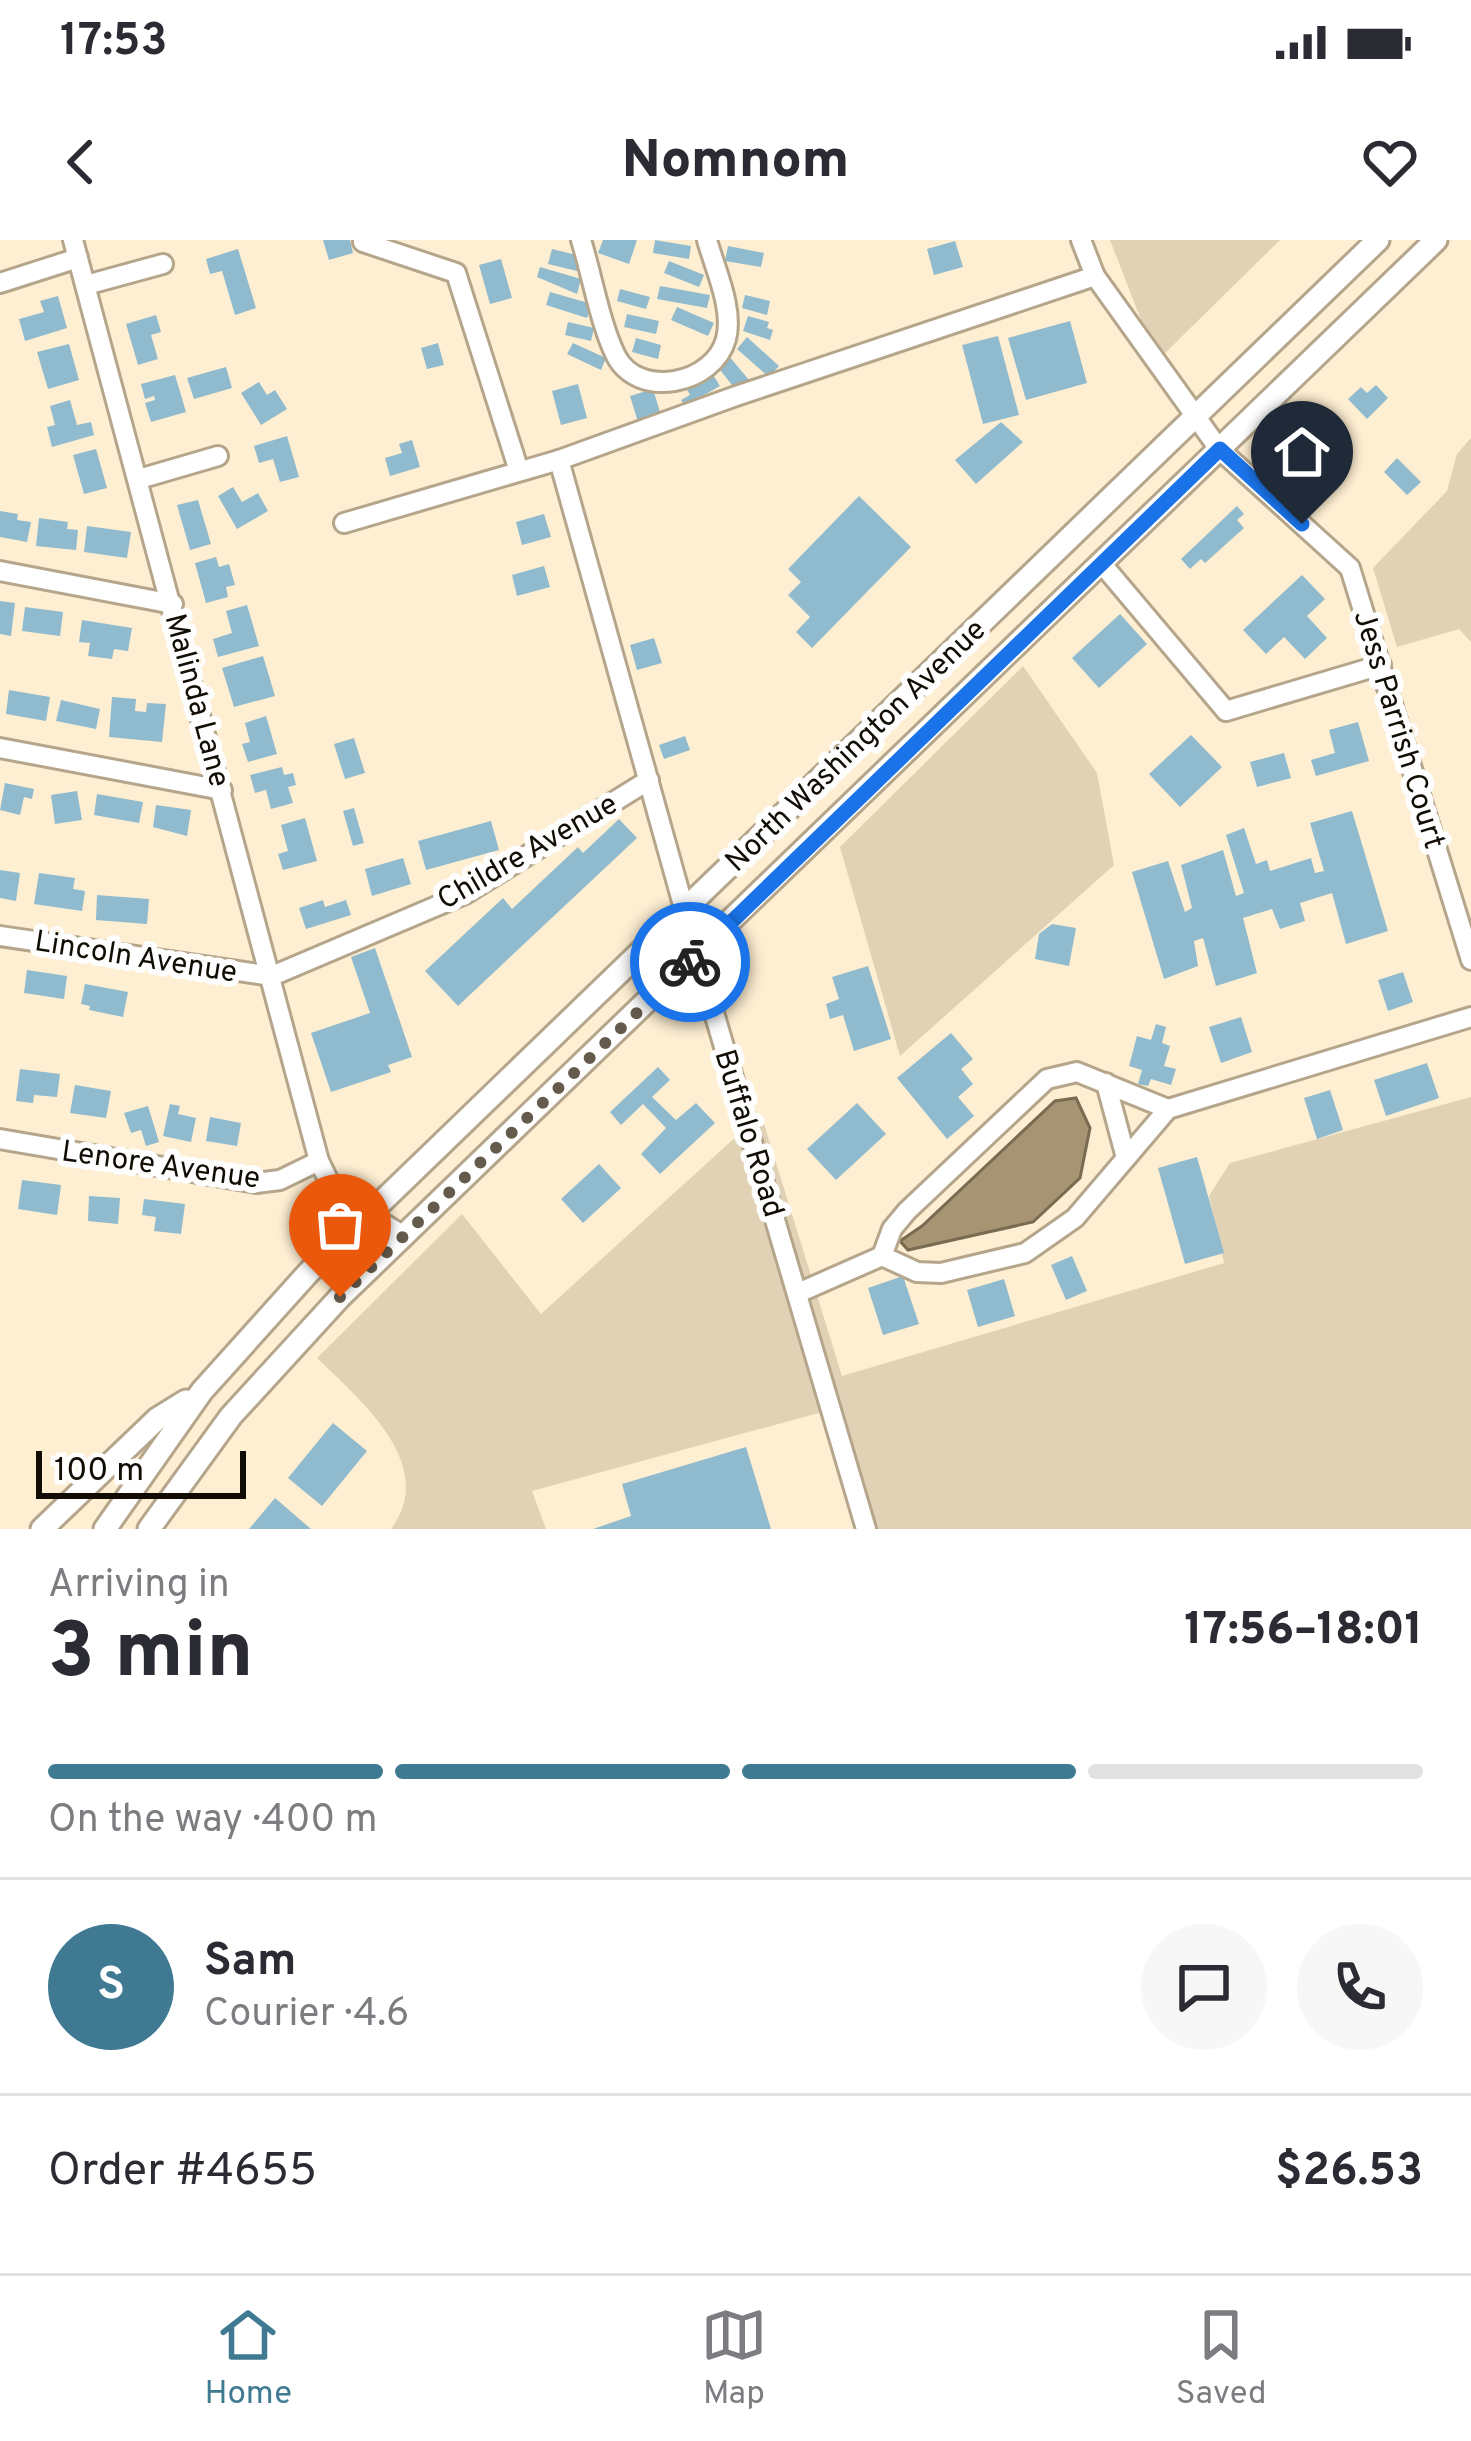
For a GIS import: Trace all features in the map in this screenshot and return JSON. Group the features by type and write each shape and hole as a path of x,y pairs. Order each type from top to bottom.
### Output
{"main road":[{"name":"North Washington Avenue","path":"105,1529 202,1391 280,1300 1378,240"},
{"name":"North Washington Avenue","path":"149,1529 204,1451 273,1368 404,1236 1436,240"},
{"path":"42,1529 157,1419 202,1391"}],"street":[{"path":"581,240 617,359 644,381 668,384 710,366 726,341 728,315 707,240"},
{"name":"Jess Parrish Court","path":"1082,240 1095,276 1220,449 1351,568 1471,960"},
{"path":"362,242 456,273 518,471"},
{"path":"0,283 76,249"},
{"name":"Malinda Lane","path":"76,249 320,1161"},
{"path":"86,285 163,264"},
{"path":"344,523 559,460 1095,276"},
{"path":"139,479 218,457"},
{"name":"Buffalo Road","path":"559,460 697,956 866,1529"},
{"path":"1102,564 1226,711 1381,665"},
{"path":"0,571 172,604"},
{"path":"0,748 222,790"},
{"name":"Childre Avenue","path":"272,976 464,894 649,780"},
{"name":"Lincoln Avenue","path":"0,936 272,976"},
{"path":"882,1256 917,1272 941,1273 1024,1253 1075,1218 1168,1109 1471,1017"},
{"path":"798,1293 882,1256 892,1229 907,1211 1047,1079 1077,1072 1168,1109"},
{"path":"1106,1083 1126,1158"},
{"name":"Lenore Avenue","path":"0,1139 256,1183 280,1180 320,1161"},
{"path":"320,1161 335,1194 404,1236"}],"shaded area":[{"path":"1110,240 1280,240 1157,361"},
{"path":"1471,438 1471,642 1459,629 1397,647 1373,568 1447,491 1457,454"},
{"path":"1023,666 1097,773 1114,865 900,1056 840,847"},
{"path":"1471,1097 1471,1529 860,1529 826,1411 532,1491 546,1529 391,1529 403,1505 406,1481 400,1458 372,1414 317,1358 462,1214 541,1314 761,1114 842,1376 1224,1263 1209,1196 1230,1163"},
{"path":"1076,1098 1090,1128 1080,1178 1033,1222 908,1250 900,1241 922,1226 1055,1101"}],"building":[{"path":"323,240 350,240 353,253 329,260"},
{"path":"603,240 637,240 629,264 598,253"},
{"path":"655,240 691,246 689,259 653,253"},
{"path":"955,241 963,267 934,275 927,249"},
{"path":"728,246 764,253 761,267 725,261"},
{"path":"238,249 256,308 235,315 222,271 210,274 206,259"},
{"path":"552,249 581,256 577,271 548,264"},
{"path":"501,259 512,298 490,304 479,265"},
{"path":"669,261 704,275 699,287 664,273"},
{"path":"540,267 581,279 577,294 537,277"},
{"path":"660,286 710,295 707,308 657,299"},
{"path":"620,289 650,297 646,309 617,301"},
{"path":"550,292 592,304 587,318 546,305"},
{"path":"745,295 770,301 767,315 742,308"},
{"path":"58,296 67,328 25,341 19,319 44,312 40,301"},
{"path":"677,307 714,323 708,336 671,320"},
{"path":"627,314 659,321 656,334 624,327"},
{"path":"156,315 161,332 151,335 158,359 138,365 126,324"},
{"path":"748,316 769,322 770,340 743,331"},
{"path":"1070,321 1087,383 1026,400 1008,338"},
{"path":"568,322 594,328 591,341 565,335"},
{"path":"998,336 1019,415 983,424 962,345"},
{"path":"747,337 779,366 769,377 737,349"},
{"path":"636,338 661,345 658,359 632,352"},
{"path":"438,343 444,365 427,369 421,348"},
{"path":"573,343 606,358 601,370 567,354"},
{"path":"69,344 79,380 48,389 37,352"},
{"path":"728,355 749,380 736,390 716,365"},
{"path":"226,367 232,388 194,399 187,378"},
{"path":"712,373 720,386 685,406 681,400 690,395 686,388"},
{"path":"175,375 186,412 151,422 145,403 155,400 154,396 145,399 141,384"},
{"path":"259,382 267,395 275,390 287,409 261,425 241,393"},
{"path":"578,384 587,418 561,425 552,391"},
{"path":"1376,385 1388,398 1367,419 1348,399 1361,387 1367,393"},
{"path":"653,389 661,415 638,422 630,396"},
{"path":"70,400 77,425 91,422 94,435 52,447 47,427 55,425 50,406"},
{"path":"1001,422 1023,442 976,484 955,460"},
{"path":"287,436 299,477 280,482 273,459 259,463 254,446"},
{"path":"412,440 420,467 390,476 385,458 402,453 399,444"},
{"path":"96,449 107,488 84,494 73,455"},
{"path":"1397,458 1421,482 1407,495 1384,472"},
{"path":"233,487 242,502 258,493 268,511 237,529 218,496"},
{"path":"859,496 911,547 812,648 796,632 810,617 788,595 801,582 788,569"},
{"path":"198,500 211,544 190,550 177,505"},
{"path":"1237,506 1244,514 1237,520 1244,528 1205,563 1201,559 1190,569 1181,559"},
{"path":"0,511 31,522 27,542 0,537"},
{"path":"544,514 551,537 522,545 516,522"},
{"path":"39,518 68,522 67,529 78,530 76,550 36,546"},
{"path":"87,526 131,532 127,558 84,552"},
{"path":"216,557 219,567 229,564 235,585 226,587 228,597 206,603 195,563"},
{"path":"544,566 550,587 517,596 512,575"},
{"path":"1302,575 1325,599 1307,616 1327,638 1305,659 1284,637 1266,654 1243,630"},
{"path":"0,601 15,603 11,636 0,634"},
{"path":"247,605 259,646 218,657 213,639 232,633 226,611"},
{"path":"25,607 63,612 60,636 22,631"},
{"path":"1120,614 1147,644 1099,688 1072,658"},
{"path":"82,620 132,628 128,651 114,649 112,659 88,656 90,643 79,642"},
{"path":"654,638 662,663 637,670 630,645"},
{"path":"263,656 275,696 234,707 222,668"},
{"path":"9,690 50,697 46,721 6,714"},
{"path":"112,697 136,699 135,711 146,712 147,703 166,704 162,742 109,737"},
{"path":"61,700 100,709 96,729 56,721"},
{"path":"266,716 277,754 248,762 242,744 250,742 245,723"},
{"path":"1358,722 1369,761 1316,776 1311,760 1335,753 1329,730"},
{"path":"1191,735 1222,767 1180,807 1149,774"},
{"path":"685,736 690,750 664,759 659,745"},
{"path":"354,738 365,773 345,779 334,744"},
{"path":"1284,753 1291,778 1257,787 1250,762"},
{"path":"282,767 284,775 293,773 296,785 288,787 293,803 271,809 266,790 255,793 250,775"},
{"path":"5,783 34,789 32,799 24,797 20,815 0,810"},
{"path":"77,791 82,820 55,824 51,795"},
{"path":"97,794 143,802 139,823 94,815"},
{"path":"156,805 191,810 187,836 153,827"},
{"path":"354,808 364,843 353,846 343,811"},
{"path":"1352,811 1388,931 1346,944 1332,893 1300,903 1305,921 1280,929 1272,909 1243,918 1257,973 1216,986 1203,938 1194,941 1198,966 1164,979 1132,872 1168,861 1185,912 1192,908 1181,865 1223,850 1236,896 1244,893 1226,835 1244,828 1256,864 1267,860 1270,871 1311,858 1315,873 1324,871 1310,823"},
{"path":"305,818 317,861 283,870 278,854 288,851 281,825"},
{"path":"619,819 637,838 458,1006 425,971 503,898 512,909 578,847 583,853"},
{"path":"491,821 499,850 426,870 418,841"},
{"path":"403,858 411,884 372,896 365,869"},
{"path":"0,870 20,873 16,901 0,898"},
{"path":"39,873 75,878 73,889 85,891 82,911 34,904"},
{"path":"97,895 149,899 147,924 96,920"},
{"path":"323,900 325,907 346,900 351,915 306,929 299,908"},
{"path":"1052,924 1076,928 1069,966 1035,959 1039,934"},
{"path":"375,948 412,1057 388,1065 391,1072 331,1092 311,1033 370,1013 351,957"},
{"path":"868,966 891,1039 854,1051 843,1015 830,1019 826,1004 839,999 832,977"},
{"path":"27,970 67,976 64,999 24,993"},
{"path":"1403,972 1413,1002 1388,1011 1378,980"},
{"path":"85,984 128,992 123,1017 81,1004"},
{"path":"1241,1017 1252,1052 1221,1063 1209,1027"},
{"path":"1156,1024 1166,1027 1162,1043 1170,1046 1164,1066 1176,1069 1171,1085 1151,1079 1148,1086 1138,1084 1142,1070 1129,1066 1137,1036 1151,1040"},
{"path":"951,1033 973,1059 961,1069 973,1084 958,1097 974,1116 947,1139 897,1078"},
{"path":"1427,1063 1439,1098 1386,1116 1374,1080"},
{"path":"658,1067 670,1080 652,1097 676,1120 696,1103 715,1123 660,1174 641,1154 666,1128 643,1104 621,1125 610,1112"},
{"path":"20,1069 60,1074 57,1097 34,1095 33,1103 16,1101"},
{"path":"75,1085 111,1091 106,1118 70,1113"},
{"path":"1330,1090 1343,1130 1317,1139 1304,1098"},
{"path":"857,1103 886,1134 836,1180 807,1149"},
{"path":"170,1104 180,1106 178,1114 196,1118 191,1142 163,1136"},
{"path":"148,1106 159,1142 146,1146 141,1130 131,1133 124,1113"},
{"path":"210,1117 241,1123 237,1146 206,1141"},
{"path":"1197,1157 1224,1253 1185,1264 1158,1168"},
{"path":"599,1164 621,1188 583,1223 561,1199"},
{"path":"22,1180 61,1185 57,1215 18,1209"},
{"path":"89,1196 120,1198 118,1224 88,1221"},
{"path":"144,1199 185,1204 181,1234 154,1231 156,1217 142,1215"},
{"path":"1072,1256 1087,1291 1066,1300 1051,1265"},
{"path":"903,1276 919,1324 883,1335 868,1288"},
{"path":"1004,1279 1015,1316 978,1327 967,1290"},
{"path":"333,1423 367,1451 322,1506 288,1478"},
{"path":"746,1447 771,1529 593,1529 631,1516 622,1484"},
{"path":"275,1498 311,1529 249,1529"}],"way so far":[{"path":"340,1297 690,962"}],"route":[{"path":"690,962 1220,449 1302,524"}]}
